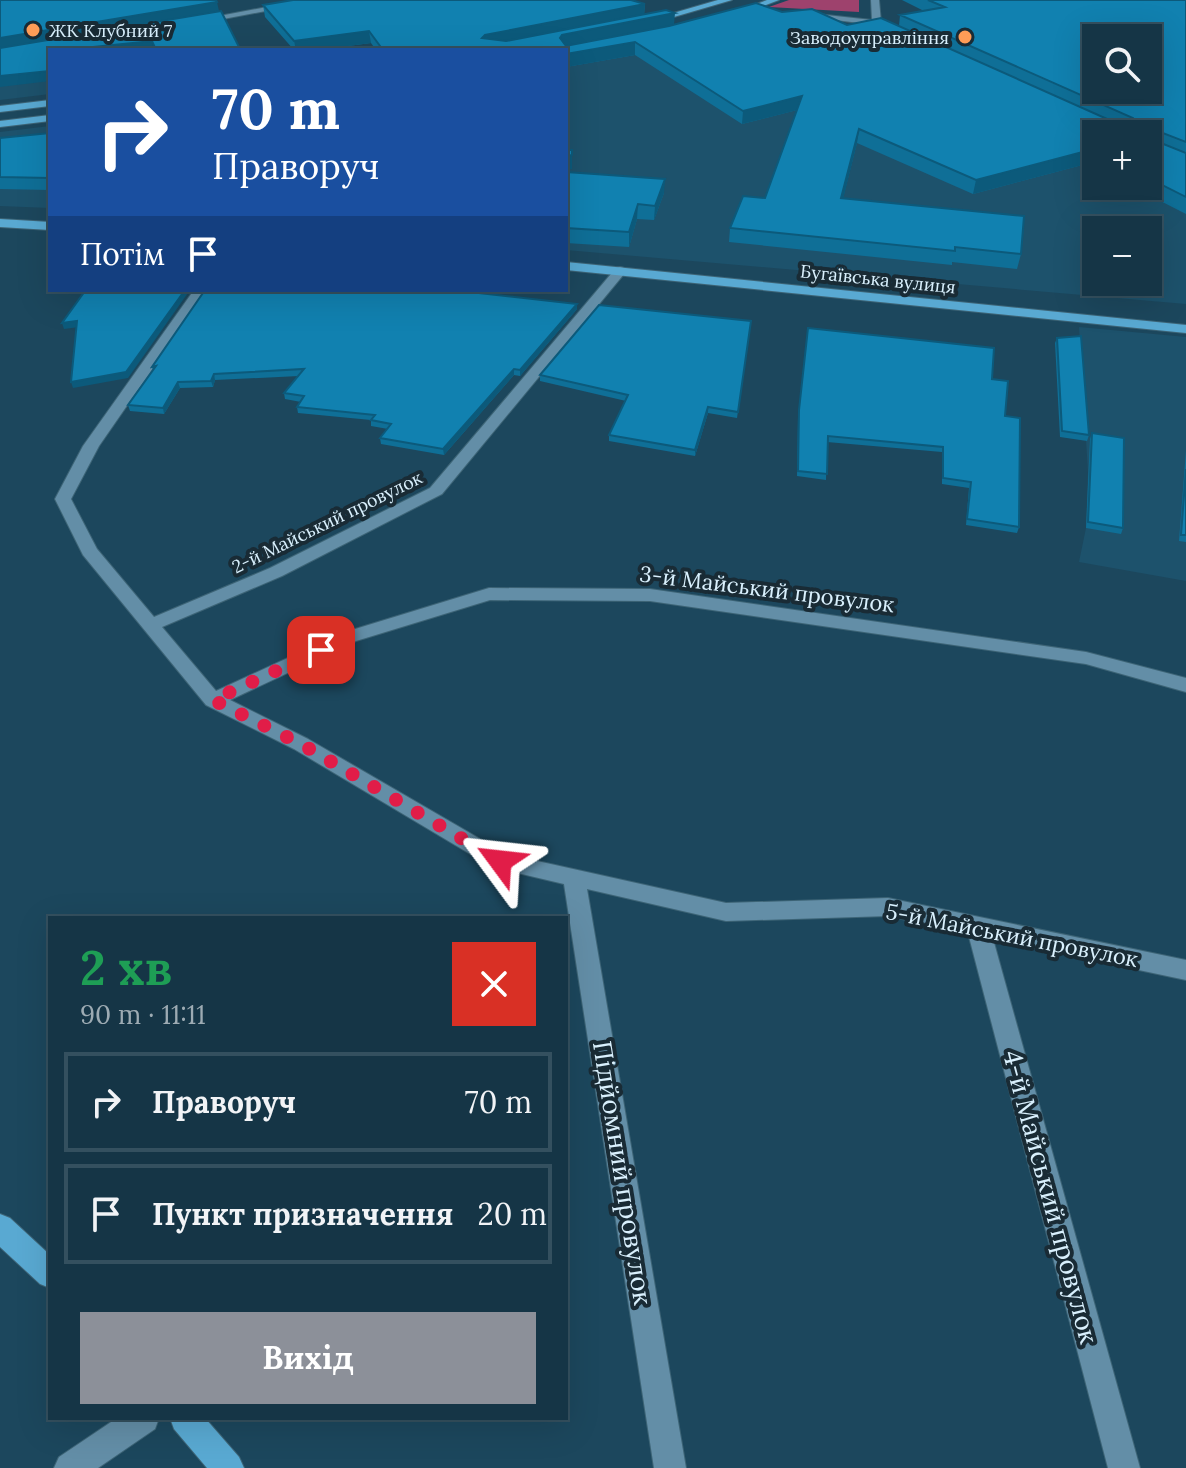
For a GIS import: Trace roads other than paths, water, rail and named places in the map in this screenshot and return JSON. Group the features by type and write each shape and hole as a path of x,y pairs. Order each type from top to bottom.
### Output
{"main road":[{"path":"641,23 728,0"},
{"path":"728,16 775,0"},
{"path":"0,109 48,103"},
{"path":"0,124 48,118"},
{"path":"0,223 48,226"},
{"name":"Бугаївська вулиця","path":"568,266 1186,329"},
{"path":"0,1228 48,1272"},
{"path":"187,1420 228,1468"}],"street":[{"path":"188,22 319,0"},
{"path":"875,0 877,23"},
{"path":"748,10 777,12"},
{"path":"791,14 877,23 906,36"},
{"name":"2-й Майський провулок","path":"149,626 276,572 436,491 597,303 620,271"},
{"path":"200,292 91,446 63,499 89,551 213,700"},
{"name":"3-й Майський провулок","path":"213,700 349,637 489,594 650,595 1086,658 1186,685"},
{"name":"5-й Майський провулок","path":"213,700 301,744 500,861 726,912 888,907 1186,970"},
{"name":"Підйомний провулок","path":"574,878 670,1468"},
{"name":"4-й Майський провулок","path":"978,926 1124,1468"},
{"path":"70,1468 141,1420"}],"place":[{"name":"ЖК Клубний 7","path":"33,30"},
{"name":"Заводоуправління","path":"965,37"}]}
